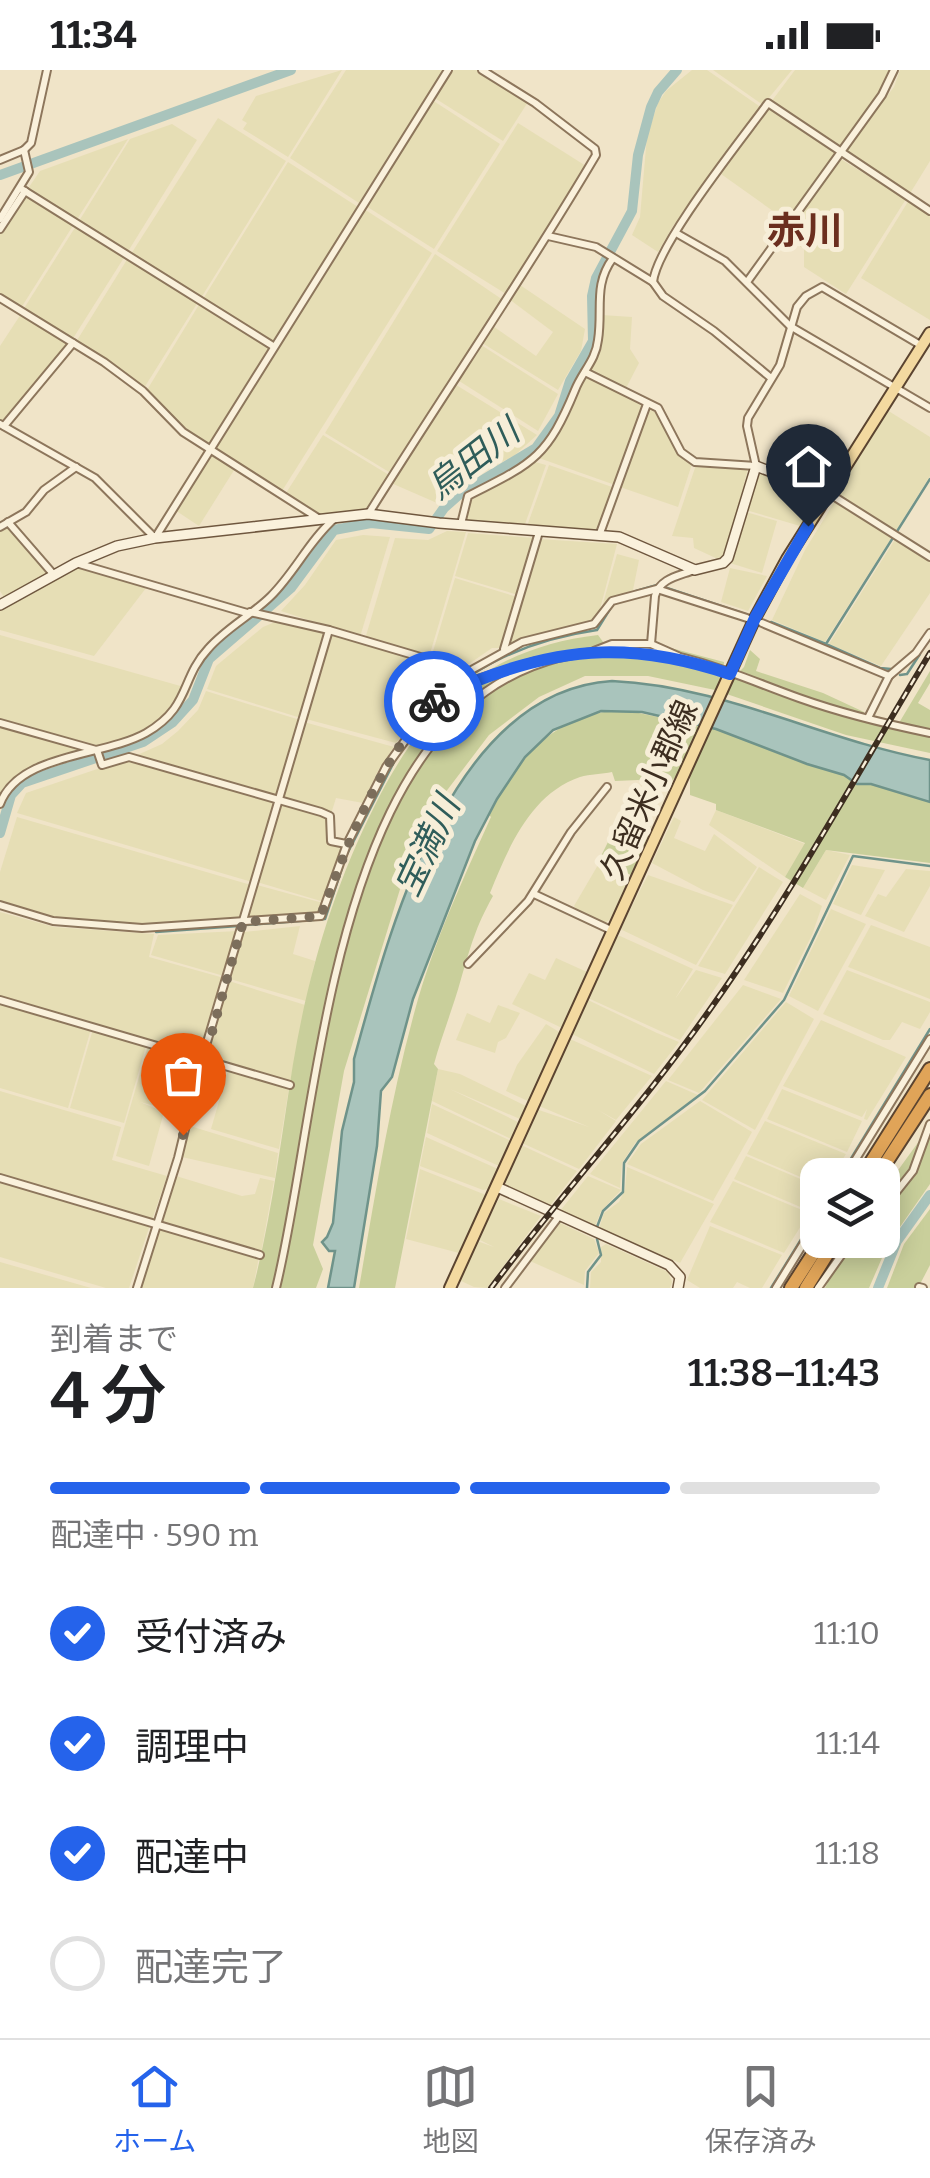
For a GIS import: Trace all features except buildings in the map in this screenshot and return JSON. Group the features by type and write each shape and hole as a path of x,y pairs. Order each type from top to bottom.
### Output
{"highway":[{"path":"872,1158 923,1064"},
{"path":"889,1158 930,1095"},
{"path":"792,1288 811,1258"},
{"path":"816,1285 828,1258"}],"main road":[{"name":"久留米小郡線","path":"450,1288 729,675 787,559 930,332"}],"street":[{"path":"0,229 29,172 25,153 33,136 47,70"},
{"path":"155,538 448,70"},
{"path":"368,514 548,236 596,151 535,103 482,70"},
{"path":"748,282 882,95 894,70"},
{"path":"654,282 662,256 676,233 768,103 930,211"},
{"path":"0,160 25,153"},
{"path":"22,189 273,346"},
{"path":"0,220 22,189"},
{"path":"676,233 716,255 790,326 930,408"},
{"path":"548,236 590,244 654,282 662,296 714,331 771,378"},
{"path":"460,525 468,496 514,473 550,441 598,346 600,282 612,257"},
{"path":"0,906 54,921 126,926 321,916 346,844 399,745 433,702 504,650 540,636 594,624 615,601 728,558 756,466 748,418 784,354 800,302 822,288 922,346"},
{"path":"0,298 130,380 182,432 320,520"},
{"path":"73,343 2,425 24,441 76,467 113,494 155,538"},
{"path":"585,372 658,408 682,452 695,462 756,466 829,494 930,557"},
{"path":"598,536 647,404"},
{"path":"0,527 26,512 44,490 76,467"},
{"path":"0,604 110,548 155,538 368,514 628,540 695,570"},
{"path":"0,804 6,790 21,776 143,735 167,717 182,700 205,652 248,612 267,600 335,518"},
{"path":"8,522 54,575"},
{"path":"504,650 539,532"},
{"path":"76,563 248,612 329,630 469,677 590,653 638,651 684,659"},
{"path":"660,586 747,618"},
{"path":"651,644 660,586"},
{"path":"762,623 889,676"},
{"path":"137,1288 329,630"},
{"path":"868,718 889,676 916,654 930,633"},
{"path":"590,653 612,644 651,644 729,675 930,733"},
{"path":"276,1288 330,996 364,873 408,783 452,722 497,684 549,660"},
{"path":"0,723 98,751"},
{"path":"98,751 102,762 129,756 330,816 332,842 346,844"},
{"path":"468,964 534,894 571,832 606,787"},
{"path":"534,894 613,932"},
{"path":"0,1000 290,1085"},
{"path":"858,1158 923,1064 930,1038"},
{"path":"900,1187 913,1171 930,1124"},
{"path":"0,1178 260,1255"},
{"path":"496,1187 670,1265 680,1276 678,1288"},
{"path":"505,1288 560,1215"},
{"path":"776,1288 800,1250"},
{"path":"816,1285 838,1258"}],"shaded area":[{"path":"342,70 288,157 243,129 247,123 242,120 256,96"},
{"path":"346,70 443,70 359,203 290,158"},
{"path":"450,70 478,70 528,102 503,141 433,97"},
{"path":"692,70 707,70 762,108 673,226 658,252 632,235 640,217 647,136 666,91"},
{"path":"713,70 792,70 763,105"},
{"path":"795,70 889,70 877,96 840,150 771,102"},
{"path":"900,70 930,70 930,161 909,195 845,150 894,87"},
{"path":"432,100 500,144 434,249 366,206"},
{"path":"769,106 836,154 787,221 721,174"},
{"path":"218,118 286,161 201,298 131,254"},
{"path":"518,123 586,166 506,294 437,251"},
{"path":"172,124 197,140 127,253 79,221 130,139"},
{"path":"128,139 76,221 27,190 40,171"},
{"path":"839,158 906,199 846,294 804,267 804,249 784,236"},
{"path":"288,162 358,207 272,343 203,299"},
{"path":"25,194 74,224 21,308 0,295 0,234"},
{"path":"909,200 930,213 930,320 861,278"},
{"path":"364,209 432,253 282,491 213,447"},
{"path":"76,226 125,256 72,340 23,310"},
{"path":"435,254 503,300 389,472 325,433"},
{"path":"128,258 198,302 144,388 76,342"},
{"path":"520,285 585,329 581,351 558,390 479,341 490,324 536,356 553,332 509,299"},
{"path":"200,303 269,347 208,445 184,429 147,390"},
{"path":"21,314 69,344 3,422 0,346"},
{"path":"602,315 632,317 630,349 639,363 625,390 589,369 601,344"},
{"path":"478,343 558,394 538,431 456,379"},
{"path":"586,374 644,404 615,485 539,458 568,418"},
{"path":"453,383 537,435 515,455 458,485 437,503 391,483"},
{"path":"648,409 657,413 679,455 692,464 678,507 620,487"},
{"path":"887,410 930,437 930,476 895,532 834,494"},
{"path":"323,435 389,475 368,511 320,516 286,493"},
{"path":"210,452 236,467 199,526 175,510"},
{"path":"535,462 546,465 524,527 463,522 469,499"},
{"path":"549,465 615,488 599,531 527,526"},
{"path":"696,465 749,465 725,555 720,560 694,548 693,538 672,536"},
{"path":"760,471 820,494 800,526 746,510 756,473"},
{"path":"835,501 892,537 825,642 772,620 805,550"},
{"path":"746,512 777,521 762,573 730,563"},
{"path":"9,526 48,573 4,597 0,591 0,529"},
{"path":"447,531 466,532 429,657 365,639 395,538 428,540"},
{"path":"468,533 534,538 518,595 455,576"},
{"path":"363,535 390,537 360,637 281,611 305,585 336,540"},
{"path":"896,538 930,560 930,593 881,666 829,644"},
{"path":"539,539 617,544 599,613 592,622 508,646"},
{"path":"617,554 639,560 633,590 611,598 602,607"},
{"path":"77,568 146,588 94,656 0,630 0,610"},
{"path":"730,568 767,576 748,611 721,602"},
{"path":"455,578 517,597 502,648 492,648 463,668 431,658"},
{"path":"275,622 325,633 301,718 207,689 216,666 263,627"},
{"path":"0,635 184,687 164,717 133,735 100,746 0,719"},
{"path":"331,635 461,673 425,705 396,743 306,719"},
{"path":"206,691 300,720 277,798 135,756 162,744 178,731 198,710"},
{"path":"304,722 394,747 363,803 336,798 331,814 282,799"},
{"path":"0,726 87,750 24,770 10,780 0,797"},
{"path":"130,758 276,801 252,882 17,813 26,793"},
{"path":"280,803 329,817 329,842 344,845 324,902 257,882"},
{"path":"716,810 805,844 785,877 709,825"},
{"path":"17,817 251,885 241,919 141,924 55,918 0,902 0,872"},
{"path":"674,817 681,821 674,838 705,851 714,834 757,867 734,902 652,863"},
{"path":"826,850 850,855 826,900 803,888"},
{"path":"598,865 626,885 611,919 604,923 578,912 574,906"},
{"path":"852,865 885,870 861,915 833,904"},
{"path":"759,867 783,882 725,974 698,966"},
{"path":"906,869 930,871 930,886 904,932 865,916 878,894 886,897"},
{"path":"648,875 733,905 696,965 620,929"},
{"path":"257,885 323,903 321,914 247,919"},
{"path":"800,894 822,906 783,993 744,980"},
{"path":"831,909 866,924 818,1011 789,996"},
{"path":"0,912 54,927 154,934 149,957 224,978 202,1057 0,997"},
{"path":"871,925 930,947 930,999 848,967"},
{"path":"300,926 293,954 315,961 306,1001 230,979 244,932"},
{"path":"238,931 224,976 151,955 158,935"},
{"path":"616,937 693,969 675,999 696,970 722,978 680,1040 588,998"},
{"path":"556,958 587,972 562,1028 512,1004 529,973 545,980"},
{"path":"847,970 930,1002 930,1012 920,1029 902,1022 890,1040 883,1040 823,1014"},
{"path":"229,981 305,1005 290,1083 206,1058"},
{"path":"743,985 781,999 699,1093 668,1080"},
{"path":"588,1000 679,1042 654,1074 572,1034"},
{"path":"786,1002 814,1019 755,1130 702,1100"},
{"path":"0,1003 91,1029 68,1108 0,1088"},
{"path":"498,1005 520,1013 506,1038 498,1042 495,1053 456,1040 467,1013 490,1023"},
{"path":"821,1020 906,1057 867,1120 867,1109 862,1117 783,1086"},
{"path":"546,1024 561,1033 528,1101 506,1091 517,1065"},
{"path":"93,1029 146,1046 124,1123 70,1108"},
{"path":"570,1039 652,1076 616,1120 598,1110 616,1121 579,1169 522,1143 536,1109 589,1127 539,1106"},
{"path":"148,1046 156,1048 152,1064 158,1049 200,1061 186,1114 140,1102 164,1112 149,1166 116,1156"},
{"path":"438,1069 460,1074 526,1106 520,1119 450,1089 518,1122 511,1139 432,1101"},
{"path":"228,1070 289,1088 279,1149 211,1129"},
{"path":"666,1081 698,1095 635,1143 622,1163 620,1188 590,1174"},
{"path":"782,1089 862,1121 847,1152 767,1119"},
{"path":"0,1091 121,1127 112,1160 167,1176 152,1220 0,1176"},
{"path":"700,1101 752,1132 713,1201 627,1164 641,1144"},
{"path":"432,1104 511,1141 499,1166 427,1133"},
{"path":"765,1121 846,1154 844,1158 800,1158 800,1177 747,1154"},
{"path":"190,1126 278,1153 275,1178 182,1157"},
{"path":"426,1137 498,1169 489,1189 420,1166"},
{"path":"521,1145 577,1171 549,1207 506,1185"},
{"path":"746,1156 800,1179 800,1207 734,1179"},
{"path":"627,1167 714,1204 680,1263 599,1229 604,1213 619,1202 625,1190"},
{"path":"420,1169 486,1195 459,1253 406,1239"},
{"path":"176,1176 242,1196 255,1194 260,1178 274,1181 261,1253 160,1224"},
{"path":"588,1176 621,1190 601,1211 595,1226 560,1211"},
{"path":"0,1181 150,1225 129,1288 106,1288 0,1257"},
{"path":"733,1181 800,1209 800,1227 784,1253 710,1222"},
{"path":"499,1199 541,1216 487,1288 474,1287 459,1280 477,1241 494,1247 478,1239"},
{"path":"558,1222 594,1239 599,1253 585,1271 584,1285 530,1261"},
{"path":"710,1226 782,1255 762,1288 737,1282 733,1288 700,1288 687,1280"},
{"path":"159,1228 259,1257 253,1288 140,1288"},
{"path":"606,1244 668,1272 670,1288 590,1288 591,1272 601,1262 601,1247"},
{"path":"0,1262 91,1288 0,1288"}],"green space":[{"path":"598,635 606,646 667,647 724,662 723,675 732,679 744,667 750,650 760,659 756,671 823,693 864,712 864,720 896,728 930,671 930,683 918,703 930,710 930,753 846,735 715,690 648,676 585,676 539,697 489,735 445,793 401,886 344,1071 313,1245 323,1269 316,1288 253,1288 271,1205 299,1030 315,964 347,867 375,805 414,739 463,688 523,653"},
{"path":"624,710 716,729 844,775 857,784 871,784 930,802 930,863 826,850 803,888 785,877 805,843 716,810 716,804 690,795 690,776 679,772 668,786 638,780 615,781 612,772 588,775 547,796 513,841 497,876 437,1053 434,1064 438,1069 395,1288 359,1288 391,1113 415,1010 489,815 513,775 541,742 578,720"},
{"path":"627,819 651,827 633,876 599,860 609,840 615,841"},
{"path":"930,1126 930,1184 900,1227 900,1167"},
{"path":"930,1209 930,1265 918,1288 887,1288 900,1258 904,1244"},
{"path":"835,1258 882,1258 869,1288 825,1288 827,1272"}],"water":[{"name":"宝満川","path":"612,681 694,693 930,760 930,802 871,784 857,784 844,775 716,729 642,712 601,711 553,730 525,757 475,841 413,999 392,1077 381,1091 377,1146 354,1288 328,1288 335,1251 329,1251 322,1242 333,1223 354,1059 386,948 435,826 468,772 508,726 556,695"}],"waterway":[{"path":"0,175 291,70"},
{"name":"烏田川","path":"0,833 11,795 22,783 143,742 173,722 193,700 209,659 291,588 334,530 371,523 429,529 461,493 536,448 559,416 570,381 593,341 592,296 596,278 632,211 638,155 651,107 677,70"},
{"path":"771,622 826,644 930,479"},
{"path":"636,591 657,585"},
{"path":"664,587 745,614"},
{"path":"426,717 442,699 481,669 549,640 597,630 610,609"},
{"path":"828,645 891,669"},
{"path":"900,675 907,674 920,654"},
{"path":"344,860 395,760"},
{"path":"597,1227 603,1211 623,1192 624,1163 639,1141 705,1091 784,1000 853,856 930,866"},
{"path":"246,925 325,919 342,868"},
{"path":"156,932 238,926"},
{"path":"851,1158 930,1029"},
{"path":"878,1288 897,1241 930,1195"},
{"path":"587,1288 588,1272 601,1255 597,1239"},
{"path":"771,1288 800,1241"}],"railway":[{"path":"491,1288 658,1079 741,965 930,653"}],"way so far":[{"path":"183,1135 243,922 321,916 346,844 370,795 399,745 434,701"}],"district":[{"name":"赤川","path":"805,231"}],"route":[{"path":"434,701 466,673 471,681 476,681 534,662 590,653 660,654 730,674 755,618 808,526"}]}
